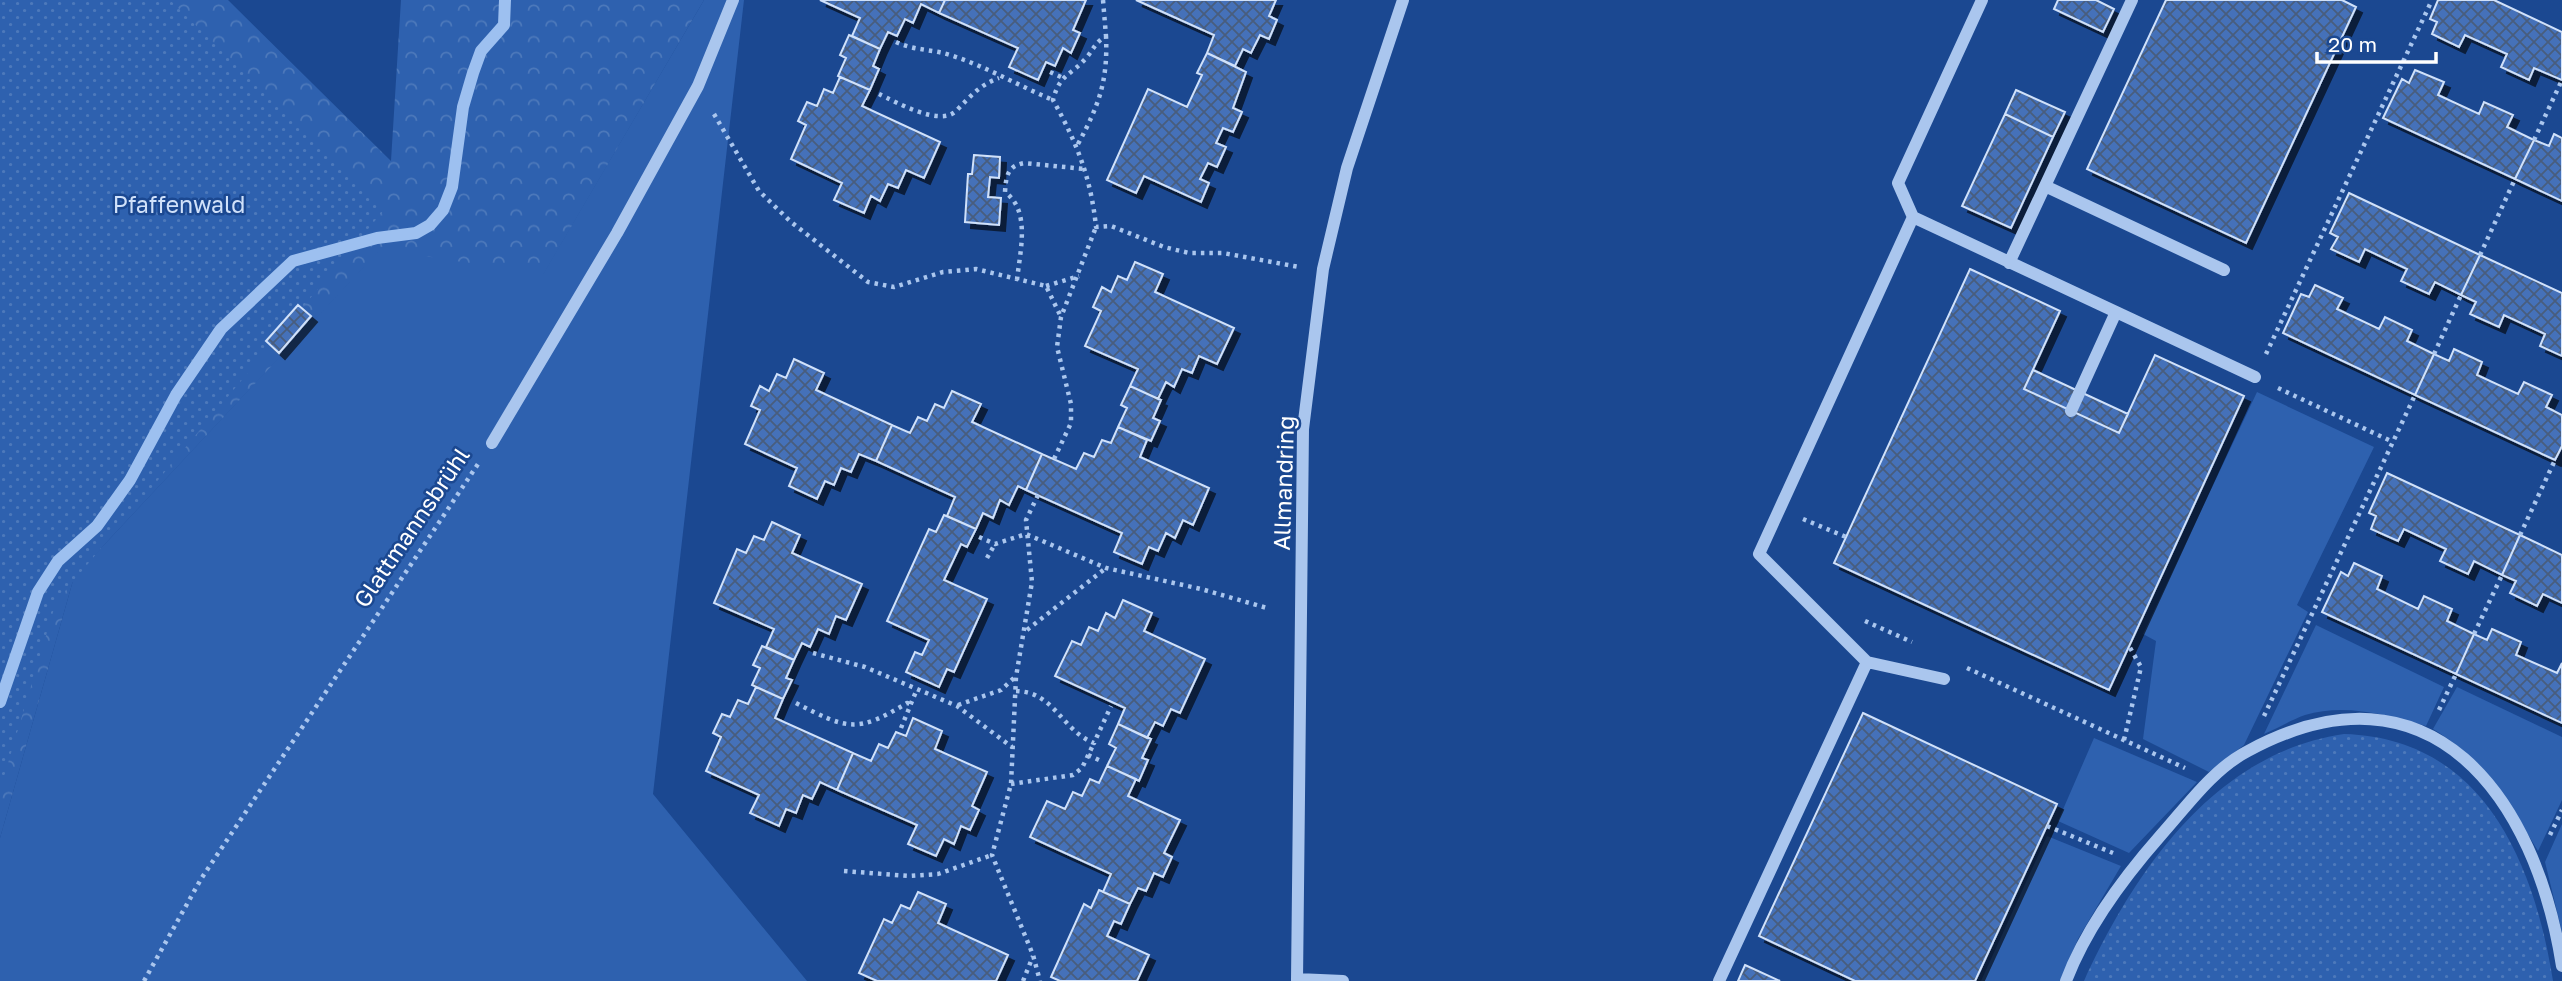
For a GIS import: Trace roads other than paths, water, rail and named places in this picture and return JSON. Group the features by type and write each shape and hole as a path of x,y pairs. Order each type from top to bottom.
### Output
{"street":[{"name":"Glattmannsbrühl","path":"492,443 617,233 698,86 733,0"},
{"name":"Allmandring","path":"1297,980 1303,429 1323,269 1347,168 1403,0"},
{"path":"1982,0 1898,183 1913,217 2255,377"},
{"path":"2009,263 2132,0"},
{"path":"2045,186 2224,270"},
{"path":"1913,217 1759,554 1867,662 1944,679"},
{"path":"2071,411 2116,312"},
{"path":"1719,981 1867,662"},
{"path":"2066,981 2102,913 2136,863 2210,780 2246,751 2306,726 2345,720 2402,724 2428,733 2474,765 2507,809 2537,864 2552,908 2562,966"},
{"path":"1297,980 1343,981"}],"waterway":[{"path":"0,702 38,592 58,561 97,526 130,480 176,395 221,329 293,261 377,238 416,233 430,225 443,210 452,187 463,107 473,73 481,51 504,25 505,0"}],"park label":[{"name":"Pfaffenwald","path":"179,204"}]}
